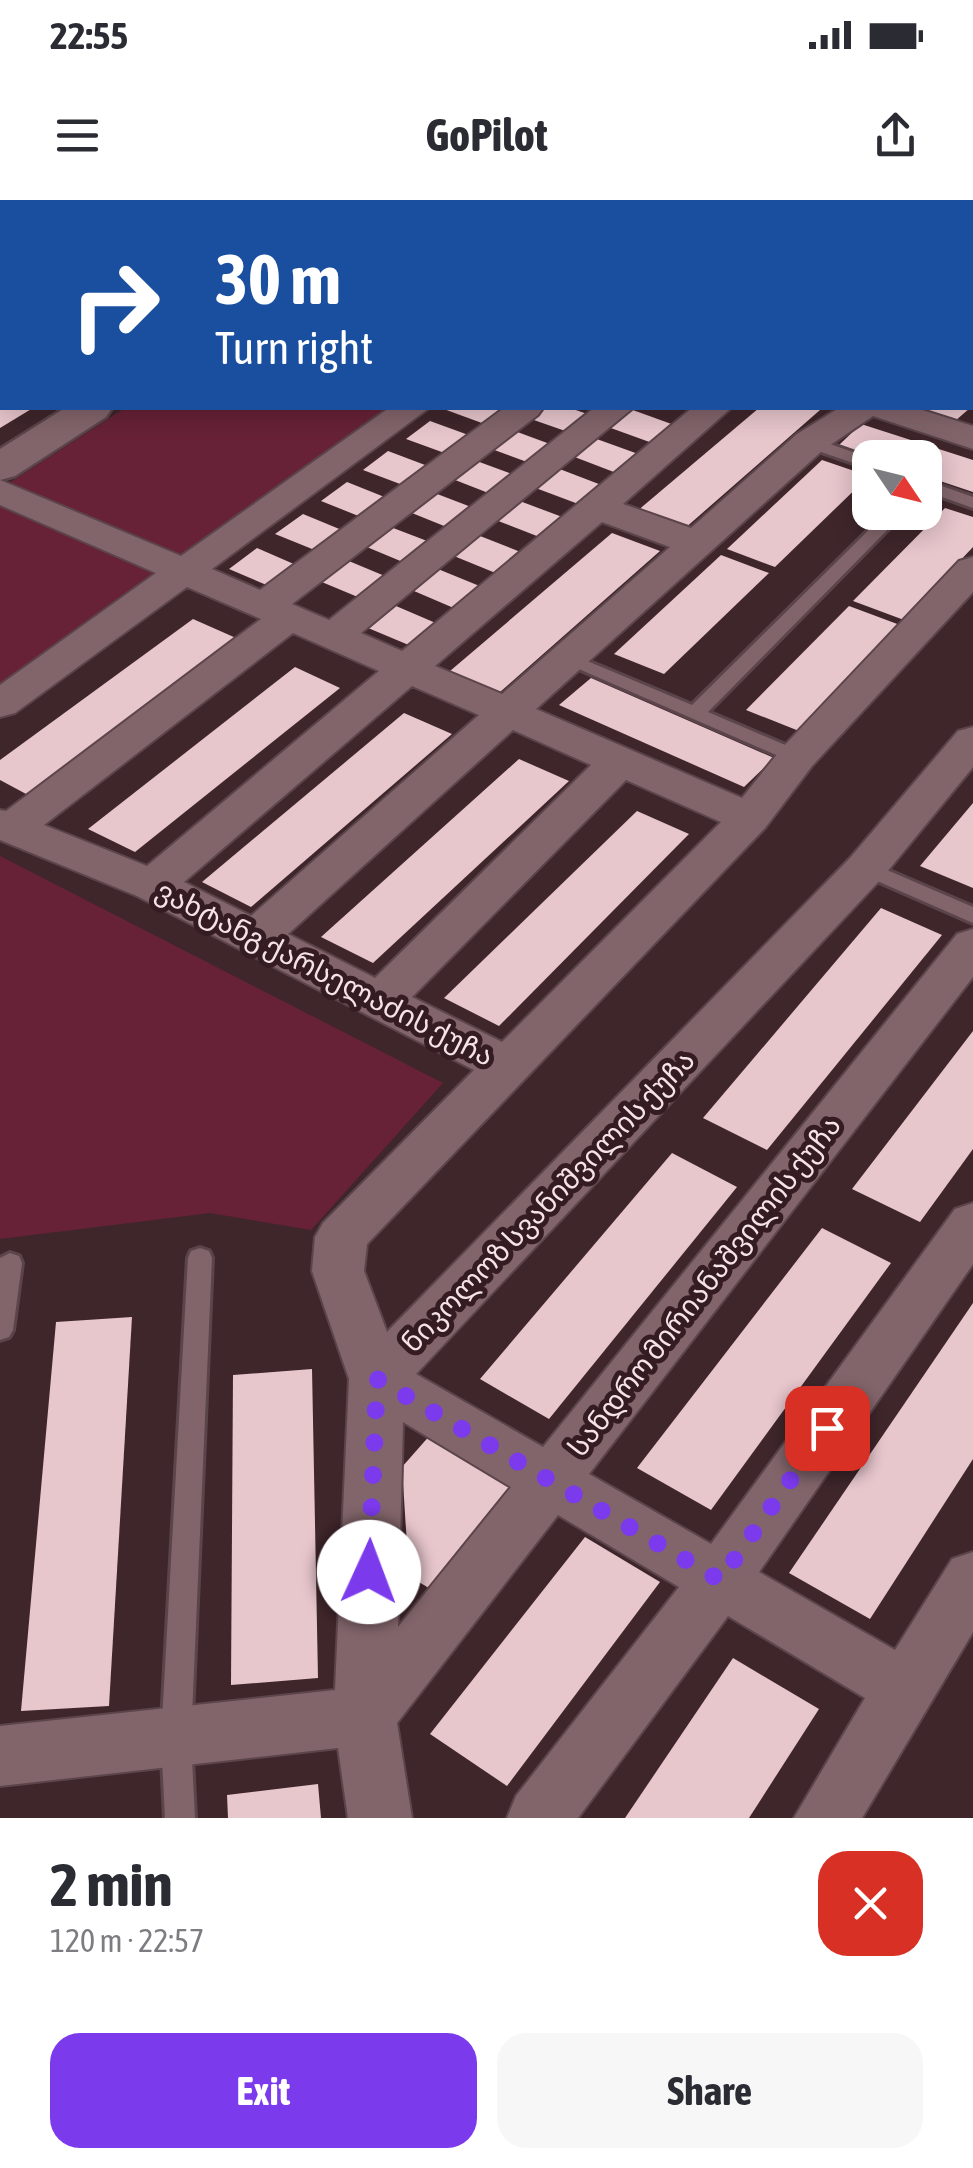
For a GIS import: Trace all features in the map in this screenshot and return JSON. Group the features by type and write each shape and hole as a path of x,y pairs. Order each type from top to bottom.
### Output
{"street":[{"path":"0,467 89,410"},
{"path":"0,704 408,410"},
{"path":"6,827 524,410"},
{"path":"332,636 613,410"},
{"path":"153,884 711,410"},
{"path":"256,937 810,442 859,410"},
{"path":"889,410 971,436"},
{"path":"0,491 750,818"},
{"path":"596,507 696,543"},
{"path":"510,1067 750,818 798,757 973,569"},
{"name":"ნიკოლოზ სვანიშვილის ქუჩა","path":"377,1379 866,868 973,740"},
{"path":"380,1000 620,761"},
{"name":"ვახტანგ ქარსელაძის ქუჩა","path":"6,827 153,884 510,1067 340,1238 338,1271 377,1379"},
{"name":"სანდრო მირიანაშვილის ქუჩა","path":"365,1716 973,945"},
{"path":"539,1818 720,1580 967,1241"},
{"path":"380,1818 365,1716 377,1379 904,1688"},
{"path":"826,1818 973,1578"},
{"path":"0,1756 365,1716"}],"lane":[{"path":"810,442 852,457"},
{"path":"942,491 973,503"},
{"path":"696,714 879,530"},
{"path":"566,659 798,757"},
{"path":"866,868 973,916"},
{"path":"180,1818 176,1739 200,1258"},
{"path":"0,1330 10,1263"}],"shaded area":[{"path":"122,410 400,410 0,697 0,489"},
{"path":"0,856 443,1083 311,1230 210,1213 0,1239"}],"building":[{"path":"0,410 30,410 0,428"},
{"path":"446,410 511,410 490,426"},
{"path":"538,410 576,410 596,417 574,434 528,418"},
{"path":"629,410 677,426 655,444 608,427"},
{"path":"757,410 820,410 684,529 636,512"},
{"path":"924,410 968,410 955,421"},
{"path":"430,421 474,437 450,455 406,439"},
{"path":"861,424 911,440 852,440 852,451 838,446"},
{"path":"512,430 558,447 535,465 489,448"},
{"path":"594,438 641,455 619,474 572,456"},
{"path":"942,450 973,460 973,492 942,482"},
{"path":"388,451 433,468 408,487 363,470"},
{"path":"474,460 520,477 496,496 450,478"},
{"path":"822,460 852,470 852,492 775,567 727,549"},
{"path":"557,468 604,486 581,505 533,487"},
{"path":"347,482 392,500 366,519 321,501"},
{"path":"432,492 479,510 454,530 407,511"},
{"path":"517,500 565,518 542,538 493,519"},
{"path":"945,508 973,517 973,547 904,620 853,601 923,530 942,530"},
{"path":"303,514 349,533 322,553 275,534"},
{"path":"388,526 435,544 410,565 362,545"},
{"path":"612,533 660,551 500,692 450,671"},
{"path":"475,534 523,553 498,574 449,554"},
{"path":"257,548 303,568 276,589 229,569"},
{"path":"721,555 769,573 664,674 614,654"},
{"path":"344,559 392,579 365,600 317,580"},
{"path":"433,567 482,587 456,609 407,588"},
{"path":"389,603 438,624 411,646 361,625"},
{"path":"849,606 900,625 799,731 746,710"},
{"path":"193,619 236,638 28,795 0,780 0,760"},
{"path":"295,667 340,688 135,852 88,829"},
{"path":"591,678 774,758 744,787 559,705"},
{"path":"404,713 452,734 251,907 202,882"},
{"path":"519,759 569,781 373,963 321,937"},
{"path":"973,803 973,888 920,866"},
{"path":"637,811 689,834 499,1026 444,998"},
{"path":"881,908 942,935 767,1150 703,1118"},
{"path":"973,1031 973,1149 920,1222 852,1189"},
{"path":"672,1153 737,1187 549,1419 480,1379"},
{"path":"822,1228 891,1263 711,1510 637,1468"},
{"path":"973,1303 973,1459 870,1619 789,1573"},
{"path":"132,1317 109,1706 21,1711 56,1322"},
{"path":"312,1369 318,1678 231,1685 233,1375"},
{"path":"439,1425 520,1491 437,1593 409,1576 402,1467"},
{"path":"585,1537 660,1582 507,1786 430,1734"},
{"path":"733,1658 819,1709 749,1818 625,1818"},
{"path":"318,1784 321,1818 228,1818 227,1795"}],"route":[{"path":"369,1572 377,1379 720,1580 827,1428"}]}
